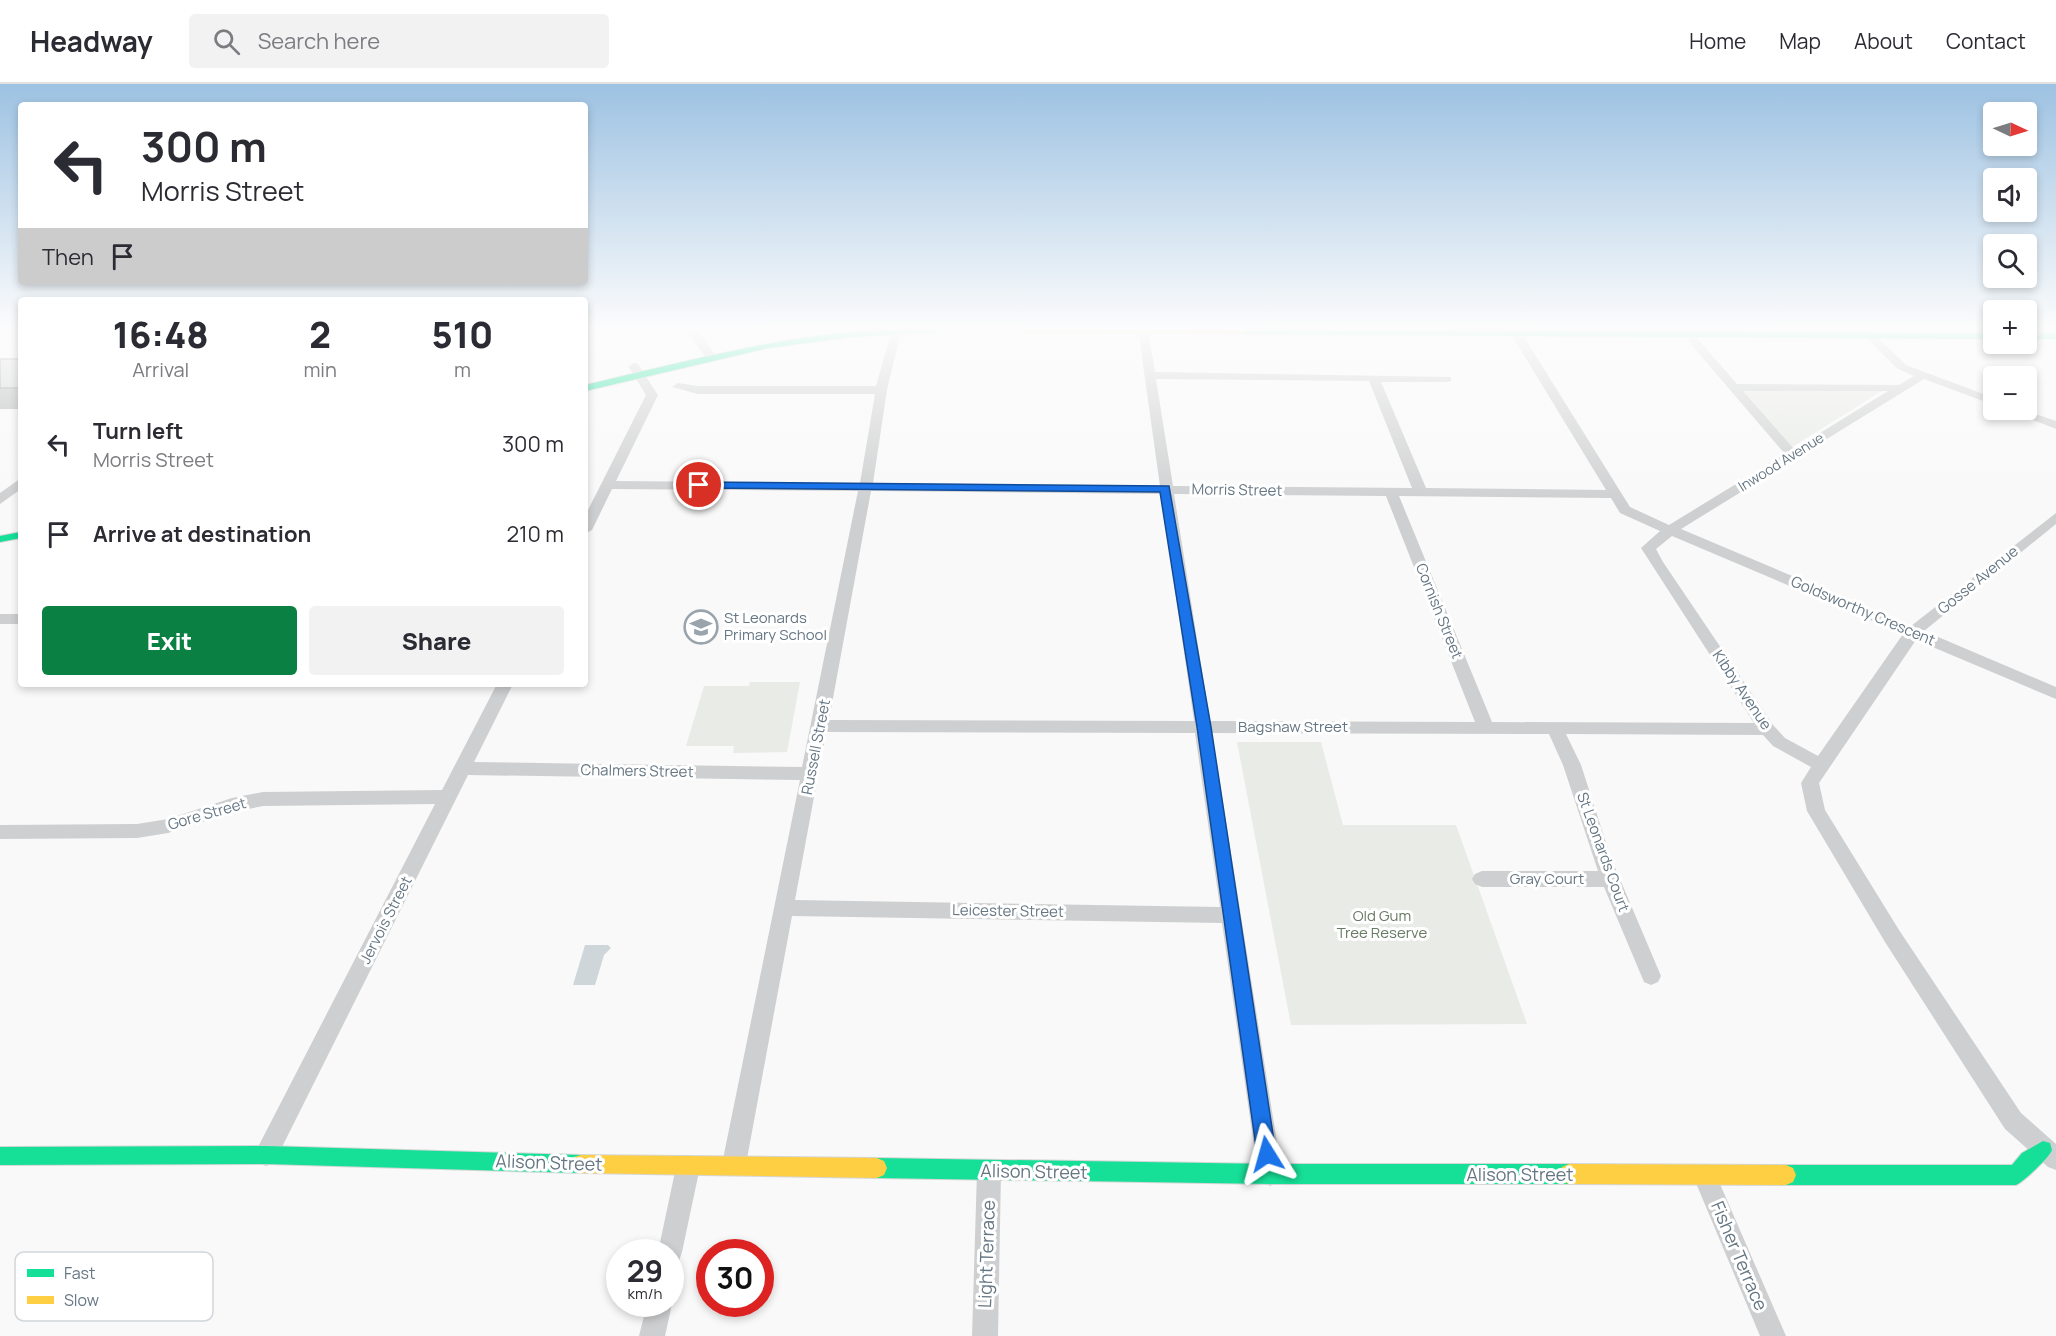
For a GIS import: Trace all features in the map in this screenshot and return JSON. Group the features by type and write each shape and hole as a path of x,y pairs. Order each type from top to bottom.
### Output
{"main road":[{"path":"0,526 18,523"},
{"path":"0,539 18,536"},
{"name":"Alison Street","path":"0,1155 266,1155 688,1167 734,1164 989,1171 1705,1176 2016,1175 2029,1160 2050,1155"}],"street":[{"path":"588,524 652,395 647,387"},
{"path":"681,387 698,390 881,390"},
{"path":"1152,387 1165,489 1204,727 1270,1174"},
{"path":"1378,387 1422,493"},
{"path":"1548,387 1625,510 1670,530"},
{"path":"1733,387 1792,455"},
{"path":"1804,387 1899,388"},
{"path":"1956,387 1983,398"},
{"name":"Inwood Avenue","path":"1670,530 1899,388"},
{"name":"Russell Street","path":"734,1164 867,485 881,390"},
{"path":"2037,418 2056,425"},
{"path":"0,500 18,485"},
{"name":"Morris Street","path":"609,485 867,485 1613,494"},
{"name":"Cornish Street","path":"1391,493 1486,728"},
{"name":"Gosse Avenue","path":"1821,765 1913,632 2056,517"},
{"name":"Goldsworthy Crescent","path":"1670,530 2056,693"},
{"name":"Kibby Avenue","path":"1670,530 1648,548 1767,729 1779,742 1821,765"},
{"path":"0,619 18,619"},
{"name":"Jervois Street","path":"266,1155 504,687"},
{"name":"Bagshaw Street","path":"820,726 1767,729"},
{"name":"St Leonards Court","path":"1555,728 1572,765 1612,879 1651,976"},
{"path":"1821,765 1810,783 1816,811 1893,936 2013,1120 2050,1155"},
{"name":"Chalmers Street","path":"463,768 811,774"},
{"name":"Gore Street","path":"0,832 137,831 168,826 231,805 263,799 449,797"},
{"name":"Gray Court","path":"1482,879 1612,879"},
{"name":"Leicester Street","path":"784,908 1232,915"},
{"path":"673,1239 688,1167"},
{"name":"Light Terrace","path":"985,1336 989,1171"},
{"name":"Fisher Terrace","path":"1705,1176 1773,1336"},
{"path":"652,1336 656,1317"}],"green space":[{"path":"1743,391 1882,391 1792,447"},
{"path":"750,682 800,682 787,752 733,753 734,746 686,746 704,686 749,686"},
{"name":"Old Gum Tree Reserve","path":"1237,742 1321,742 1343,825 1456,825 1527,1024 1291,1025"}],"shaded area":[{"path":"585,945 608,945 611,948 604,955 595,985 573,985"}],"traffic: fast":[{"path":"0,539 18,536"},
{"path":"1786,1175 2016,1175 2029,1160 2043,1150"},
{"path":"0,1156 266,1155 581,1164"},
{"path":"877,1168 1270,1174 1569,1174"}],"traffic: slow":[{"path":"581,1164 877,1168"},
{"path":"1569,1174 1786,1175"}],"place":[{"name":"St Leonards Primary School","path":"701,627"}],"route":[{"path":"699,485 1165,489 1204,727 1267,1154"}]}
